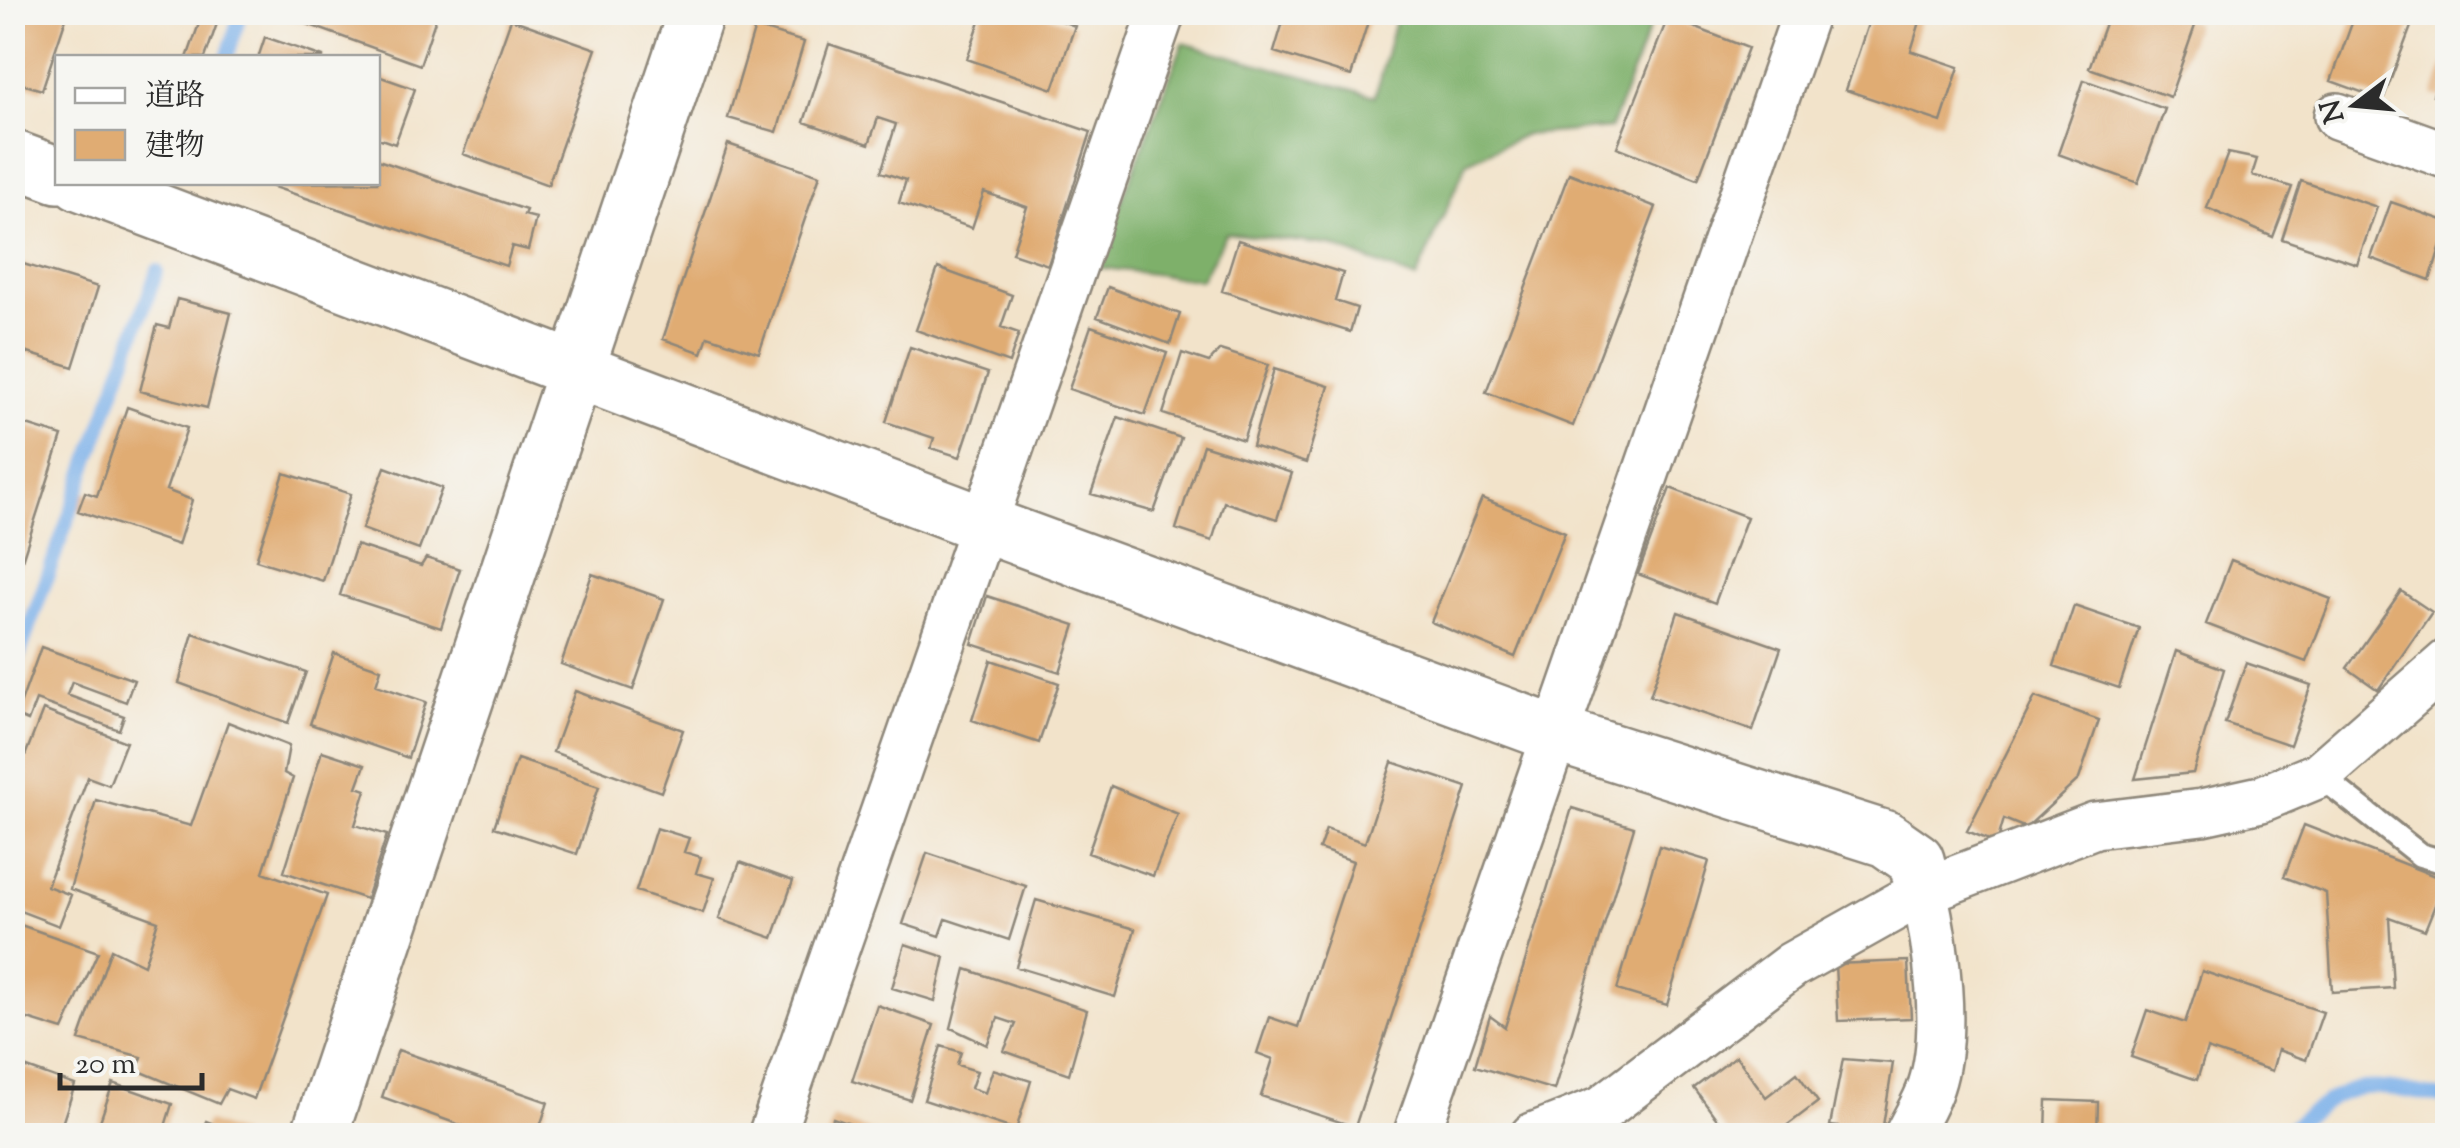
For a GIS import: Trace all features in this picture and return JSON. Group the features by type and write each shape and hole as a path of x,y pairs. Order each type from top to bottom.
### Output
{"street":[{"path":"319,1136 696,12"},
{"path":"771,1136 1162,12"},
{"path":"1416,1136 1806,12"},
{"path":"2336,116 2448,156"},
{"path":"12,158 55,173"},
{"path":"87,185 983,524 1554,734 1886,839 1916,860 1935,938 1938,1036 1932,1084 1907,1136"},
{"path":"1533,1136 1602,1109 1792,966 1924,890 2095,826 2216,809 2262,798 2319,775 2448,662"}],"lane":[{"path":"2319,775 2420,855 2448,863"}],"green space":[{"path":"1397,13 1655,13 1611,128 1524,135 1467,162 1416,279 1330,245 1226,233 1201,280 1096,267 1183,43 1375,96"}],"building":[{"path":"12,12 68,12 42,90 12,81"},
{"path":"203,12 221,12 206,55 188,55"},
{"path":"274,12 438,12 420,65"},
{"path":"983,12 1038,12 1075,26 1053,89 967,59"},
{"path":"1286,12 1371,12 1351,76 1274,52"},
{"path":"1872,12 1923,12 1911,51 1959,67 1941,122 1846,90"},
{"path":"2109,12 2168,12 2196,23 2170,97 2089,68"},
{"path":"2356,12 2381,12 2412,24 2383,100 2331,81"},
{"path":"1668,17 1748,48 1698,179 1617,147"},
{"path":"511,19 596,49 548,185 463,154"},
{"path":"755,27 804,42 777,132 728,118"},
{"path":"265,37 317,55 259,55"},
{"path":"829,44 1091,132 1048,265 1012,253 1027,207 984,192 972,228 899,203 906,180 881,172 896,124 878,118 869,144 804,122"},
{"path":"2448,56 2448,101 2433,95"},
{"path":"380,77 415,89 395,144 380,139"},
{"path":"2084,80 2165,109 2138,183 2058,154"},
{"path":"728,144 820,175 759,353 708,336 702,353 663,339"},
{"path":"2228,153 2257,159 2252,175 2292,187 2273,237 2207,208"},
{"path":"380,161 526,210 524,215 536,218 528,250 512,246 506,266 268,185 380,185"},
{"path":"1569,173 1656,207 1573,426 1486,392"},
{"path":"2301,181 2377,207 2357,264 2282,239"},
{"path":"2391,202 2448,222 2430,280 2371,258"},
{"path":"1238,240 1343,273 1335,301 1357,308 1350,332 1222,291"},
{"path":"20,263 98,287 73,367 12,348 12,271 17,272"},
{"path":"938,268 1012,295 1001,327 1019,333 1009,363 916,330"},
{"path":"1108,287 1180,314 1170,344 1097,317"},
{"path":"177,299 231,313 207,408 140,391 157,325 169,328"},
{"path":"1091,326 1167,353 1145,415 1069,389"},
{"path":"910,347 988,373 960,457 931,448 934,438 886,422"},
{"path":"1220,350 1268,365 1243,440 1163,414 1182,353 1209,362"},
{"path":"1274,369 1329,386 1306,463 1252,446"},
{"path":"127,407 187,428 166,490 192,500 178,545 78,511 85,492 97,496"},
{"path":"1118,417 1181,438 1154,512 1091,494"},
{"path":"14,421 62,436 17,576 12,574"},
{"path":"1203,445 1292,473 1277,519 1224,502 1212,541 1176,529"},
{"path":"385,467 442,488 419,550 362,529"},
{"path":"284,473 351,494 323,581 256,560"},
{"path":"1670,488 1747,517 1715,603 1638,574"},
{"path":"1482,498 1565,532 1515,657 1431,622"},
{"path":"356,545 421,566 426,558 460,569 441,628 340,595"},
{"path":"2231,560 2331,599 2306,662 2206,624"},
{"path":"592,574 664,599 633,690 561,664"},
{"path":"2401,591 2432,612 2378,690 2347,668"},
{"path":"987,596 1075,625 1060,672 972,644"},
{"path":"2074,606 2139,628 2119,688 2054,666"},
{"path":"1678,612 1781,648 1753,731 1650,696"},
{"path":"193,633 306,672 288,723 179,683"},
{"path":"41,647 134,680 126,702 72,682 67,695 124,716 119,730 36,700 28,721 16,716"},
{"path":"2176,651 2224,669 2193,773 2135,779"},
{"path":"334,653 381,669 376,685 426,702 408,758 310,724"},
{"path":"991,660 1059,683 1039,743 972,720"},
{"path":"2246,663 2311,685 2290,745 2225,723"},
{"path":"575,691 683,730 661,792 553,752"},
{"path":"2035,697 2099,720 2079,779 2026,828 2004,819 1997,843 1967,831"},
{"path":"43,710 126,742 109,785 88,777 47,886 71,895 59,926 12,908 12,789"},
{"path":"228,722 289,746 284,773 293,778 263,872 327,895 254,1099 227,1089 219,1104 137,1070 142,1057 79,1040 111,949 144,965 158,921 70,889 96,800 191,826"},
{"path":"322,751 365,765 357,787 366,790 355,825 387,835 366,899 284,872"},
{"path":"517,759 599,786 577,854 494,827"},
{"path":"1392,762 1467,787 1355,1127 1261,1096 1273,1059 1257,1053 1269,1017 1298,1027 1353,861 1319,849 1326,829 1365,843"},
{"path":"1111,786 1178,814 1153,876 1088,853"},
{"path":"1572,808 1634,827 1554,1090 1475,1066 1490,1016 1505,1027"},
{"path":"2304,825 2445,880 2425,930 2389,917 2393,988 2332,992 2326,893 2284,877"},
{"path":"656,828 689,838 684,852 701,857 696,873 714,878 703,913 636,891"},
{"path":"1659,846 1709,861 1667,1005 1617,990"},
{"path":"927,853 1026,886 1009,940 946,919 940,936 903,924"},
{"path":"740,862 793,881 773,938 719,919"},
{"path":"1036,900 1135,929 1115,997 1016,967"},
{"path":"12,922 98,952 63,1030 12,1014"},
{"path":"905,944 945,957 935,1001 892,988"},
{"path":"1908,961 1911,1018 1838,1021 1835,964"},
{"path":"966,969 1087,1010 1069,1074 1004,1051 1016,1024 998,1018 987,1045 951,1028"},
{"path":"2202,971 2323,1012 2306,1060 2278,1050 2272,1071 2207,1049 2197,1080 2131,1057 2147,1010 2185,1023"},
{"path":"877,1005 934,1025 910,1100 852,1081"},
{"path":"941,1046 961,1052 957,1065 977,1071 971,1088 985,1093 993,1069 1031,1081 1016,1130 924,1100"},
{"path":"398,1050 548,1102 537,1136 491,1136 382,1097"},
{"path":"1736,1056 1766,1097 1797,1073 1818,1102 1773,1136 1729,1136 1694,1088"},
{"path":"1843,1059 1893,1063 1882,1132 1830,1126"},
{"path":"16,1064 75,1085 58,1136 12,1136"},
{"path":"113,1083 172,1104 162,1136 95,1136"},
{"path":"2047,1100 2098,1102 2097,1136 2046,1136"},
{"path":"833,1118 881,1135 881,1136 827,1136"},
{"path":"206,1121 242,1135 242,1136 200,1136"}],"waterway":[{"path":"228,55 241,12"},
{"path":"12,675 157,271"},
{"path":"2279,1136 2325,1103 2357,1089 2392,1089 2448,1099"}]}
